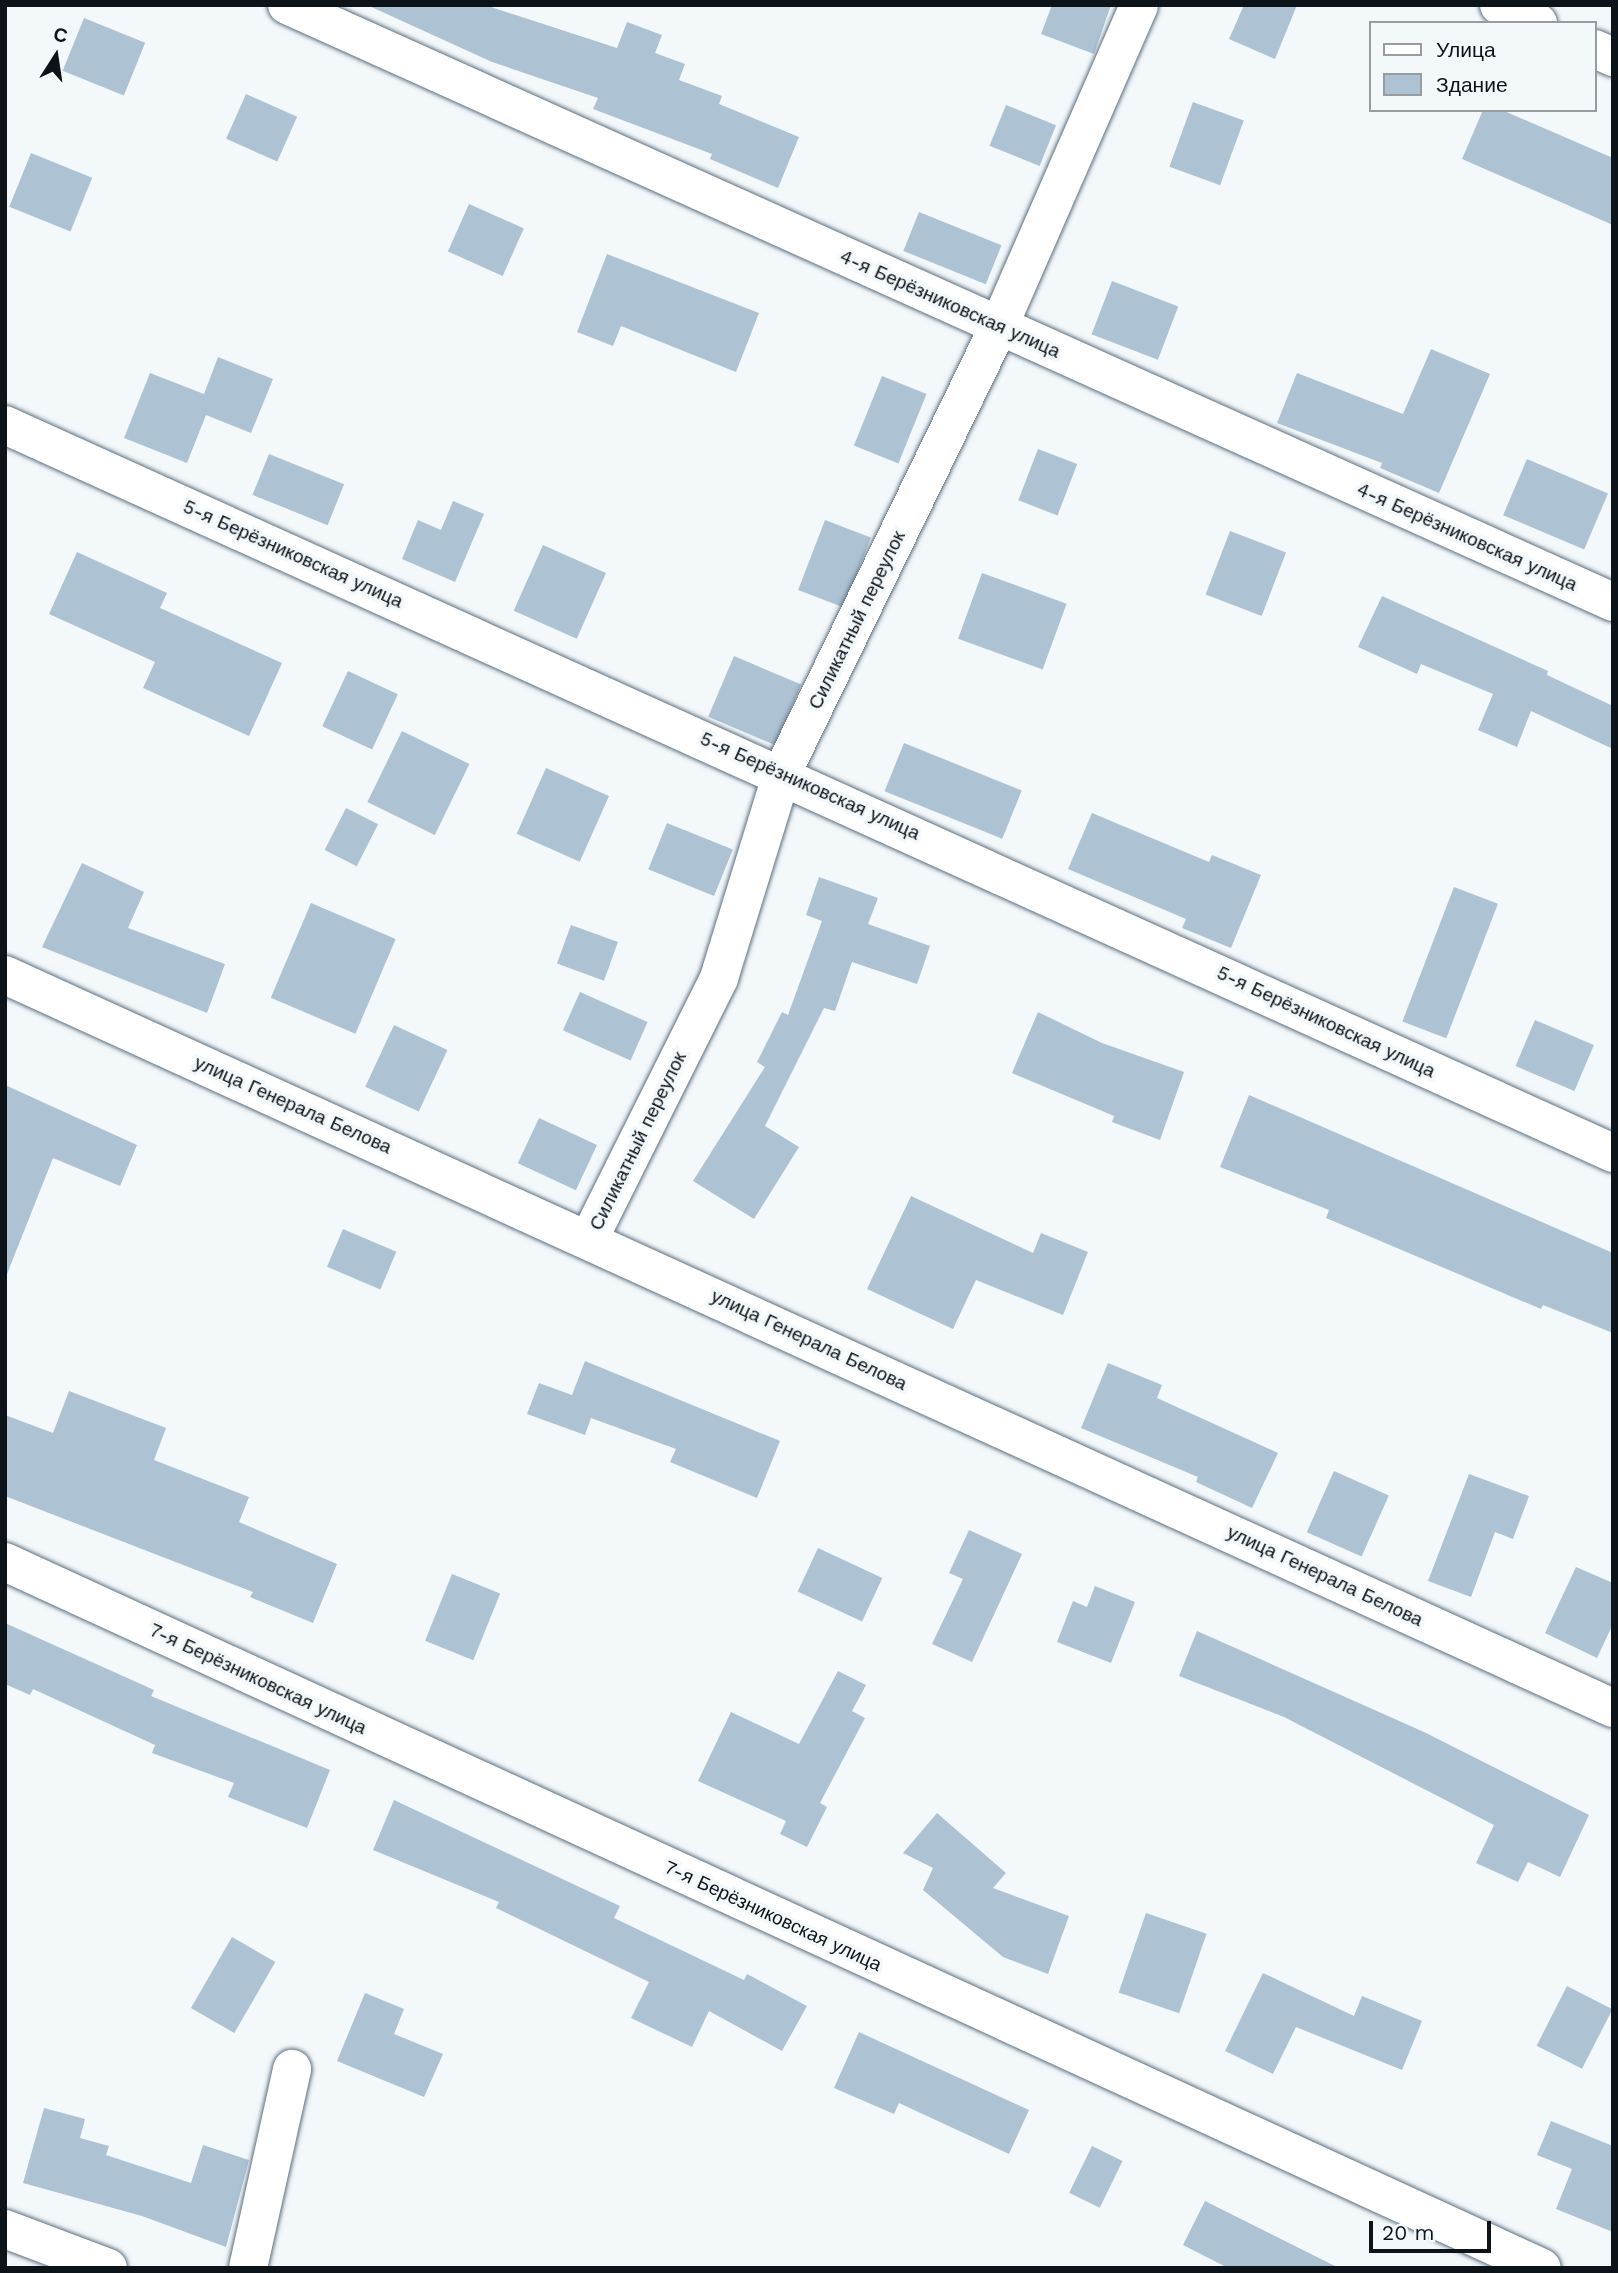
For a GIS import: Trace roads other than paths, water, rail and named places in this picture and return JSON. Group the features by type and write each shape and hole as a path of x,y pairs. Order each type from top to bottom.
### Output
{"street":[{"name":"4-я Берёзниковская улица","path":"288,5 1613,602"},
{"name":"Силикатный переулок","path":"589,1239 719,978 782,773 999,326 1139,5"},
{"path":"1499,5 1534,21"},
{"path":"1597,50 1613,57"},
{"name":"5-я Берёзниковская улица","path":"5,425 782,773 1613,1153"},
{"name":"улица Генерала Белова","path":"5,975 1613,1707"},
{"name":"7-я Берёзниковская улица","path":"5,1562 1542,2268"},
{"path":"248,2268 292,2069"},
{"path":"5,2229 108,2268"}]}
